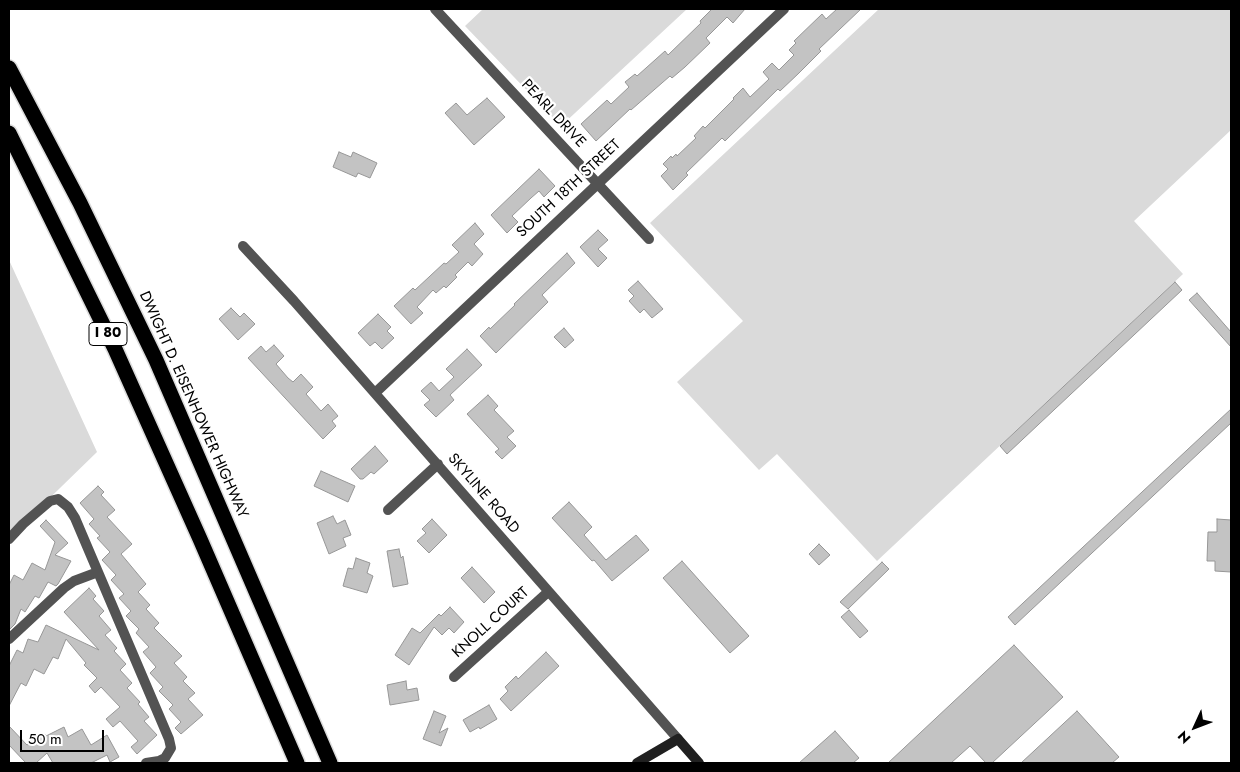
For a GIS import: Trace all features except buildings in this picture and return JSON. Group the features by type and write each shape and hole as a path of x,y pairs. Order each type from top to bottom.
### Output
{"highway":[{"name":"DWIGHT D. EISENHOWER HIGHWAY","path":"9,68 80,203 156,360 330,763"},
{"name":"I 80","path":"9,133 115,349 297,763"}],"main road":[{"path":"636,763 678,739"},
{"name":"SKYLINE ROAD","path":"678,739 699,763"}],"street":[{"name":"PEARL DRIVE","path":"435,9 649,239"},
{"name":"SOUTH 18TH STREET","path":"375,393 784,9"},
{"name":"SKYLINE ROAD","path":"243,246 438,464 678,739"},
{"path":"388,510 438,464"},
{"path":"9,539 40,508 50,501 58,499 68,507 75,518 169,739 171,748 165,758 146,763"},
{"path":"9,639 74,580 98,572"},
{"name":"KNOLL COURT","path":"454,677 548,592"}],"shaded area":[{"path":"483,9 687,9 561,126 465,26"},
{"path":"879,9 1231,9 1231,130 1134,221 1183,274 877,561 777,454 759,470 677,382 743,321 650,223"},
{"path":"9,260 97,452 9,539"}]}
